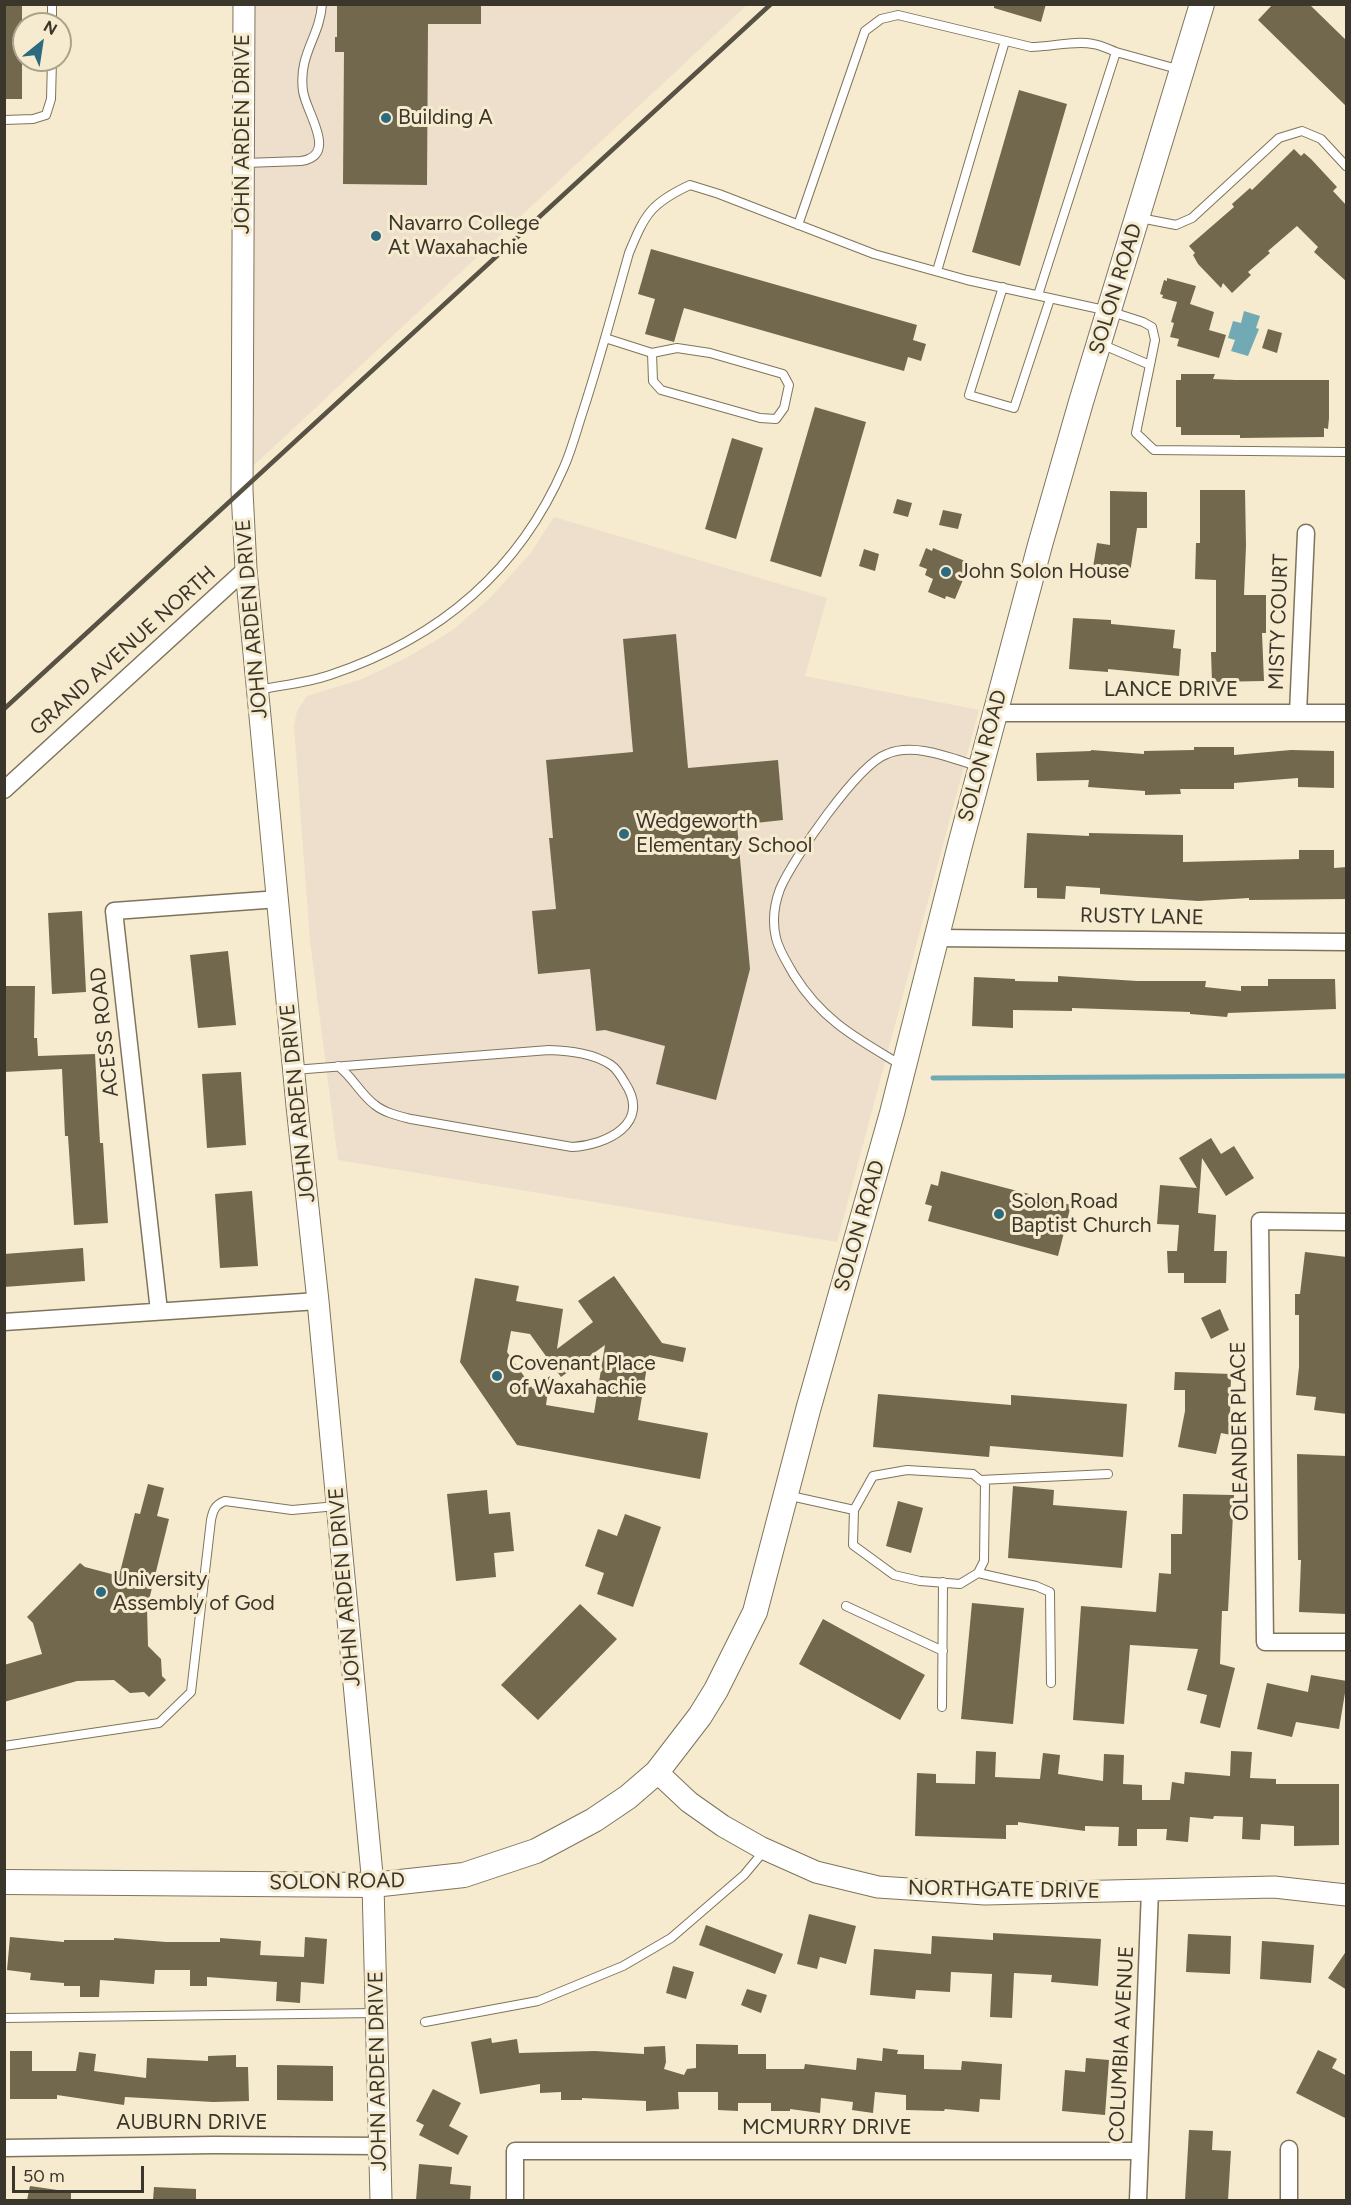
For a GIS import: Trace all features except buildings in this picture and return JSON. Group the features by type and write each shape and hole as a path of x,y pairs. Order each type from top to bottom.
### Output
{"main road":[{"name":"SOLON ROAD","path":"4,1882 373,1885 464,1875 536,1851 594,1820 628,1797 657,1772 677,1748 717,1690 755,1612 904,1067 1040,545 1202,4"}],"street":[{"name":"JOHN ARDEN DRIVE","path":"244,4 243,491 246,569 373,1885 381,2200"},
{"name":"MISTY COURT","path":"1298,713 1306,533"},
{"name":"GRAND AVENUE NORTH","path":"4,790 246,569"},
{"name":"LANCE DRIVE","path":"995,713 1347,713"},
{"name":"ACESS ROAD","path":"159,1311 114,911 279,899"},
{"name":"RUSTY LANE","path":"936,938 1347,942"},
{"name":"OLEANDER PLACE","path":"1347,1222 1260,1221 1265,1642 1347,1642"},
{"path":"4,1322 318,1301"},
{"name":"NORTHGATE DRIVE","path":"657,1772 689,1802 723,1826 765,1849 816,1872 879,1887 985,1894 1274,1887 1347,1895"},
{"name":"COLUMBIA AVENUE","path":"1138,2200 1150,1890"},
{"name":"AUBURN DRIVE","path":"4,2148 214,2145 380,2146"},
{"path":"1289,2149 1289,2200"},
{"name":"MCMURRY DRIVE","path":"516,2200 515,2151 1139,2151"}],"lane":[{"path":"243,163 309,160 318,152 320,138 305,100 303,76 306,52 320,20 322,4"},
{"path":"798,225 865,31 881,19 898,15 1031,47 1052,47 1074,42 1093,44 1182,70"},
{"path":"937,271 1005,40"},
{"path":"1038,295 1116,52"},
{"path":"4,120 33,119 46,115 51,99 52,72"},
{"path":"1137,217 1176,225 1192,218 1279,138 1302,131 1321,139 1347,166"},
{"path":"258,690 328,676 375,658 431,629 475,594 517,550 544,510 565,465 629,253 640,227 649,211 667,195 690,185 874,254 1109,311 1152,327 1155,340 1136,433 1154,450 1347,452"},
{"path":"1003,287 969,395 1014,408 1050,298"},
{"path":"604,338 652,353 676,348 699,351 783,374 789,385 784,408 776,419 760,418 661,390 653,381 652,353"},
{"path":"1099,344 1150,365"},
{"path":"904,1067 855,1038 829,1019 806,993 787,963 776,939 775,905 785,878 828,812 868,768 886,754 904,750 921,751 981,767"},
{"path":"294,1070 338,1066 549,1050 576,1052 611,1065 619,1073 630,1089 633,1101 632,1115 625,1127 602,1142 572,1147 411,1119 387,1112 374,1105 349,1074 338,1066"},
{"path":"907,1470 973,1474 985,1484 984,1561 978,1574 960,1584 920,1581 894,1575 853,1545 854,1510 873,1476 907,1470"},
{"path":"980,1480 1108,1474"},
{"path":"786,1495 854,1510"},
{"path":"4,1746 159,1723 191,1692 211,1520 218,1504 225,1502 292,1510 338,1506"},
{"path":"978,1574 1036,1586 1050,1592 1051,1683"},
{"path":"942,1707 943,1582"},
{"path":"846,1606 943,1651"},
{"path":"425,2022 538,2001 623,1966 671,1938 744,1875 765,1849"},
{"path":"4,2018 377,2013"}],"shaded area":[{"name":"Navarro College At Waxahachie","path":"253,5 747,5 252,467"},
{"name":"Wedgeworth Elementary School","path":"554,517 827,598 805,676 979,710 837,1242 338,1160 310,941 294,726 297,711 307,696 362,679 406,658 450,632 489,599 530,554"}],"water":[{"path":"1244,311 1260,316 1256,328 1259,329 1248,356 1231,351 1235,340 1228,338 1233,321 1241,323"}],"waterway":[{"path":"933,1078 1346,1076"}],"railway":[{"path":"4,709 771,4"}],"place":[{"name":"Building A","path":"386,118"},
{"name":"Navarro College At Waxahachie","path":"376,236"},
{"name":"John Solon House","path":"946,572"},
{"name":"Wedgeworth Elementary School","path":"624,834"},
{"name":"Solon Road Baptist Church","path":"999,1214"},
{"name":"Covenant Place of Waxahachie","path":"497,1376"},
{"name":"University Assembly of God","path":"101,1592"}]}
